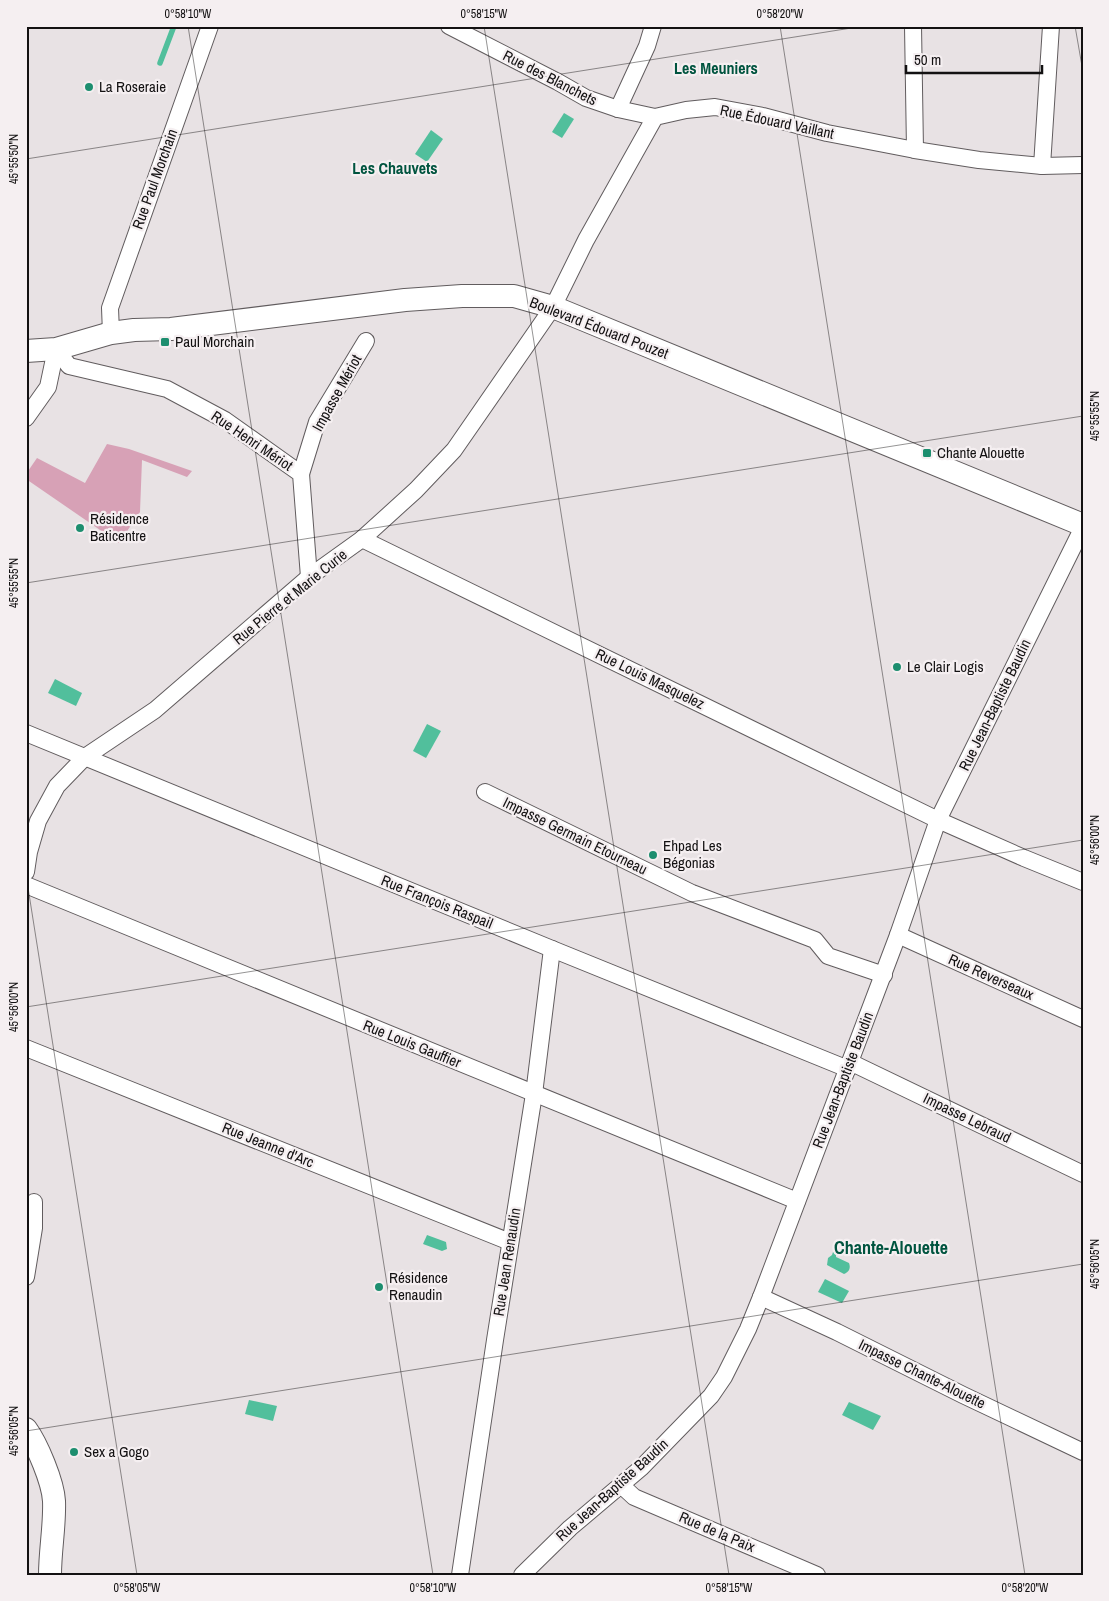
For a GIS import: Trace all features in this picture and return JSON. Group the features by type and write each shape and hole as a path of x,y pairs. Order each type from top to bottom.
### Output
{"street":[{"name":"Rue Paul Morchain","path":"111,333 110,308 210,26"},
{"name":"Rue des Blanchets","path":"449,26 466,30 586,98 618,109 655,117"},
{"path":"618,109 647,46 653,26"},
{"path":"913,26 915,150"},
{"path":"1042,166 1051,26"},
{"name":"Rue Édouard Vaillant","path":"655,117 686,110 716,107 763,116 827,133 915,150 979,160 1042,166 1083,165"},
{"path":"553,306 586,240 655,117"},
{"name":"Boulevard Édouard Pouzet","path":"26,351 56,349 111,333 134,330 171,329 405,300 462,296 514,296 553,306 1083,526"},
{"name":"Rue Pierre et Marie Curie","path":"26,872 29,852 38,821 57,786 84,757 155,710 309,577 362,539 416,490 454,450 553,306"},
{"name":"Impasse Mériot","path":"301,474 317,422 366,341"},
{"path":"26,418 48,388 56,349"},
{"name":"Rue Henri Mériot","path":"56,349 69,366 167,389 226,420 301,474 309,577"},
{"name":"Rue Jean-Baptiste Baudin","path":"522,1575 570,1528 641,1468 711,1396 724,1377 748,1329 798,1201 884,975 938,820 1083,526"},
{"name":"Rue Louis Masquelez","path":"362,539 938,820 1083,882"},
{"name":"Rue François Raspail","path":"26,733 552,949 849,1065"},
{"name":"Impasse Germain Etourneau","path":"485,792 692,893 815,940 828,956 884,975"},
{"name":"Rue Louis Gauffier","path":"26,885 798,1201"},
{"name":"Rue Reverseaux","path":"898,936 1083,1019"},
{"name":"Rue Jean Renaudin","path":"460,1575 534,1094 552,949"},
{"name":"Rue Jeanne d'Arc","path":"26,1048 510,1242"},
{"name":"Impasse Lebraud","path":"849,1065 1083,1174"},
{"path":"26,1277 34,1228 34,1202"},
{"name":"Impasse Chante-Alouette","path":"761,1297 1083,1452"},
{"path":"26,1429 46,1469 54,1500 50,1575"},
{"name":"Rue de la Paix","path":"621,1485 634,1497 816,1575"}],"shaded area":[{"path":"564,113 574,119 562,138 552,132"},
{"path":"431,130 443,139 427,162 415,154"},
{"path":"107,444 129,449 192,471 187,477 142,460 140,512 119,543 26,479 26,474 37,458 85,483"},
{"path":"55,679 82,693 76,706 48,693"},
{"path":"427,724 441,731 426,758 413,751"},
{"path":"427,1235 446,1242 447,1249 442,1251 423,1244"},
{"path":"833,1252 836,1253 836,1257 849,1263 850,1268 846,1273 844,1274 827,1265 828,1258"},
{"path":"825,1279 849,1291 842,1303 818,1292"},
{"path":"249,1400 277,1406 273,1421 245,1414"},
{"path":"849,1402 881,1416 873,1430 842,1415"}],"waterway":[{"path":"160,63 174,26"}],"place":[{"name":"La Roseraie","path":"89,87"},
{"name":"Paul Morchain","path":"165,342"},
{"name":"Chante Alouette","path":"927,453"},
{"name":"Résidence Baticentre","path":"80,528"},
{"name":"Le Clair Logis","path":"897,667"},
{"name":"Ehpad Les Bégonias","path":"653,855"},
{"name":"Résidence Renaudin","path":"379,1287"},
{"name":"Sex a Gogo","path":"74,1452"}],"district":[{"name":"Les Meuniers","path":"716,68"},
{"name":"Les Chauvets","path":"395,168"},
{"name":"Chante-Alouette","path":"891,1248"}]}
